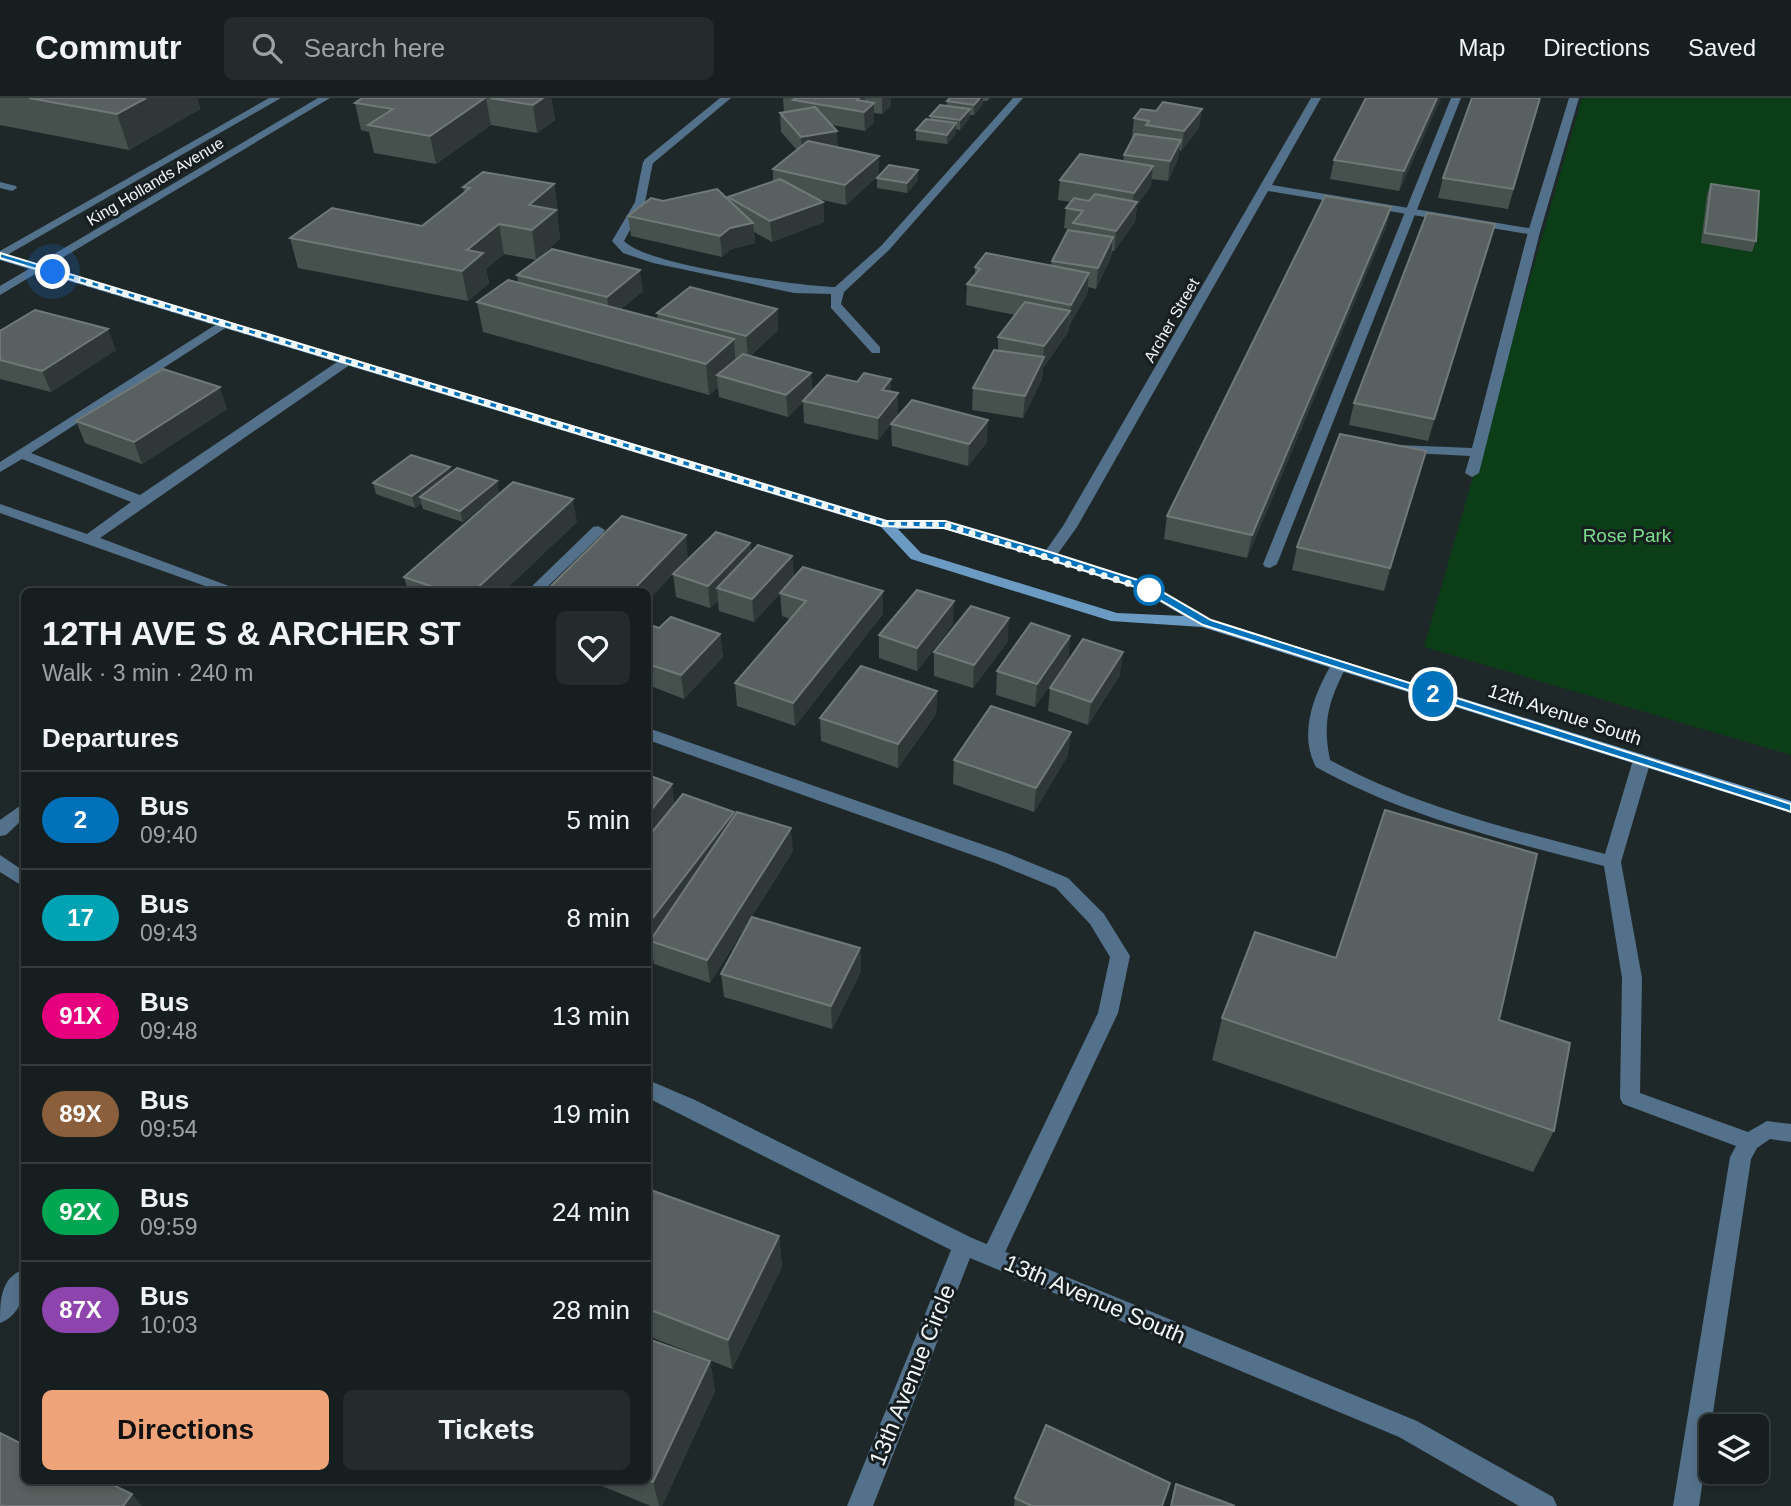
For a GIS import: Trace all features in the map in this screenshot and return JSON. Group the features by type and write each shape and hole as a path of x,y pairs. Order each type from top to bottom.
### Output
{"main road":[{"name":"12th Avenue South","path":"0,256 886,524 945,525 1049,556 1143,586 1207,623 1791,807"},
{"name":"12th Avenue South","path":"886,524 916,556 1103,614 1116,618 1207,623"}],"street":[{"name":"King Hollands Avenue","path":"0,256 276,98"},
{"name":"King Hollands Avenue","path":"0,291 325,98"},
{"path":"726,98 648,162 640,202 618,241 627,251 653,260 794,289 838,291"},
{"path":"876,350 835,304 838,291 885,248 1018,98"},
{"name":"Archer Street","path":"1049,556 1070,527 1316,98"},
{"path":"1270,564 1328,436 1456,98"},
{"path":"1472,472 1534,232 1574,98"},
{"path":"0,185 12,188"},
{"path":"1266,187 1534,232"},
{"path":"0,468 223,324"},
{"path":"89,539 347,361"},
{"path":"1384,447 1477,452"},
{"path":"21,454 141,501"},
{"path":"0,508 227,588"},
{"path":"537,588 598,530"},
{"path":"1339,665 1319,705 1315,729 1322,763 1357,785 1460,821 1612,863"},
{"path":"651,735 1001,858 1062,883 1097,919 1120,956 1108,1013 992,1256"},
{"path":"1642,760 1612,863 1632,978 1630,1098 1750,1142"},
{"path":"0,830 21,812"},
{"path":"0,862 21,878"},
{"name":"13th Avenue South","path":"651,1090 688,1106 964,1245 1408,1429 1544,1506"},
{"path":"1686,1506 1741,1157 1750,1142 1767,1130 1791,1133"},
{"name":"13th Avenue Circle","path":"860,1506 964,1245"},
{"path":"0,1312 21,1283"}],"green space":[{"name":"Rose Park","path":"1582,98 1791,98 1791,755 1424,647"}],"building":[{"path":"29,98 146,98 117,114"},
{"path":"362,98 485,98 430,136 368,125 393,109 355,103"},
{"path":"490,98 543,98 533,105"},
{"path":"859,98 857,100 874,103 864,112 793,100"},
{"path":"950,98 980,98 974,105 947,101"},
{"path":"1366,98 1437,98 1404,171 1334,160"},
{"path":"1472,98 1540,98 1513,189 1443,178"},
{"path":"1163,102 1202,109 1184,131 1146,125 1149,121 1134,118 1141,109 1156,111"},
{"path":"940,105 970,109 960,120 930,116"},
{"path":"815,107 837,131 801,137 780,113"},
{"path":"926,119 956,123 947,135 916,130"},
{"path":"1135,134 1181,140 1170,161 1124,155"},
{"path":"808,141 879,156 845,185 773,169"},
{"path":"1080,154 1153,166 1134,193 1060,180"},
{"path":"889,165 918,170 907,183 877,178"},
{"path":"483,172 554,184 529,205 556,210 532,230 499,224 467,250 483,253 462,271 290,238 332,208 422,226 470,188 463,187"},
{"path":"780,179 823,202 770,221 728,197"},
{"path":"1711,184 1759,191 1756,241 1705,233"},
{"path":"717,189 753,223 730,228 720,236 628,216 651,198 663,201"},
{"path":"1095,194 1137,202 1116,231 1073,223 1083,211 1066,208 1074,198 1089,201"},
{"path":"1325,196 1391,207 1252,535 1167,516"},
{"path":"1427,213 1495,224 1434,419 1354,403"},
{"path":"1068,230 1113,237 1098,268 1052,261"},
{"path":"552,249 640,270 607,297 517,275"},
{"path":"986,253 1089,273 1071,305 967,284 980,269 975,267"},
{"path":"508,280 734,339 706,364 477,302"},
{"path":"690,287 777,309 746,336 657,313"},
{"path":"1025,302 1070,311 1044,346 998,337"},
{"path":"35,310 108,329 42,371 0,360 0,331"},
{"path":"994,350 1044,357 1025,396 973,388"},
{"path":"743,354 811,373 786,395 717,375"},
{"path":"163,369 220,387 134,442 76,421"},
{"path":"864,373 891,379 882,390 898,393 878,418 803,401 827,375 857,382"},
{"path":"912,400 988,420 969,444 891,424"},
{"path":"1340,434 1426,451 1390,568 1297,547"},
{"path":"411,455 450,467 412,496 373,483"},
{"path":"457,468 497,481 460,511 420,497"},
{"path":"513,482 573,499 477,588 436,588 404,577"},
{"path":"622,516 686,535 635,588 549,588"},
{"path":"716,532 750,543 708,586 673,574"},
{"path":"758,545 792,556 752,599 717,588"},
{"path":"803,567 883,591 793,703 735,683 806,601 780,593"},
{"path":"917,590 954,601 917,648 879,635"},
{"path":"971,606 1009,618 974,665 934,652"},
{"path":"671,617 720,634 681,675 651,665 651,628 659,628"},
{"path":"1031,623 1070,636 1037,684 997,671"},
{"path":"1083,639 1123,652 1091,702 1050,688"},
{"path":"861,666 937,691 898,744 820,718"},
{"path":"991,706 1071,732 1036,788 954,760"},
{"path":"651,776 672,784 651,810"},
{"path":"683,794 734,812 651,920 651,833"},
{"path":"1385,810 1537,854 1499,1020 1570,1043 1554,1131 1222,1018 1255,932 1336,958"},
{"path":"737,812 791,828 707,960 651,940"},
{"path":"752,917 860,948 831,1006 721,974"},
{"path":"651,1190 779,1236 728,1340 651,1310"},
{"path":"651,1340 710,1361 653,1482 651,1481"},
{"path":"1046,1425 1170,1483 1162,1506 1032,1506 1015,1498"},
{"path":"0,1433 21,1444 21,1484 111,1484 132,1494 123,1506 0,1506"},
{"path":"1176,1484 1235,1506 1171,1506"}],"bus line":[{"name":"2","path":"0,256 886,524 945,525 1049,556 1143,586 1207,623 1791,807"}],"route":[{"path":"53,272 886,524 945,525 1149,590"}]}
